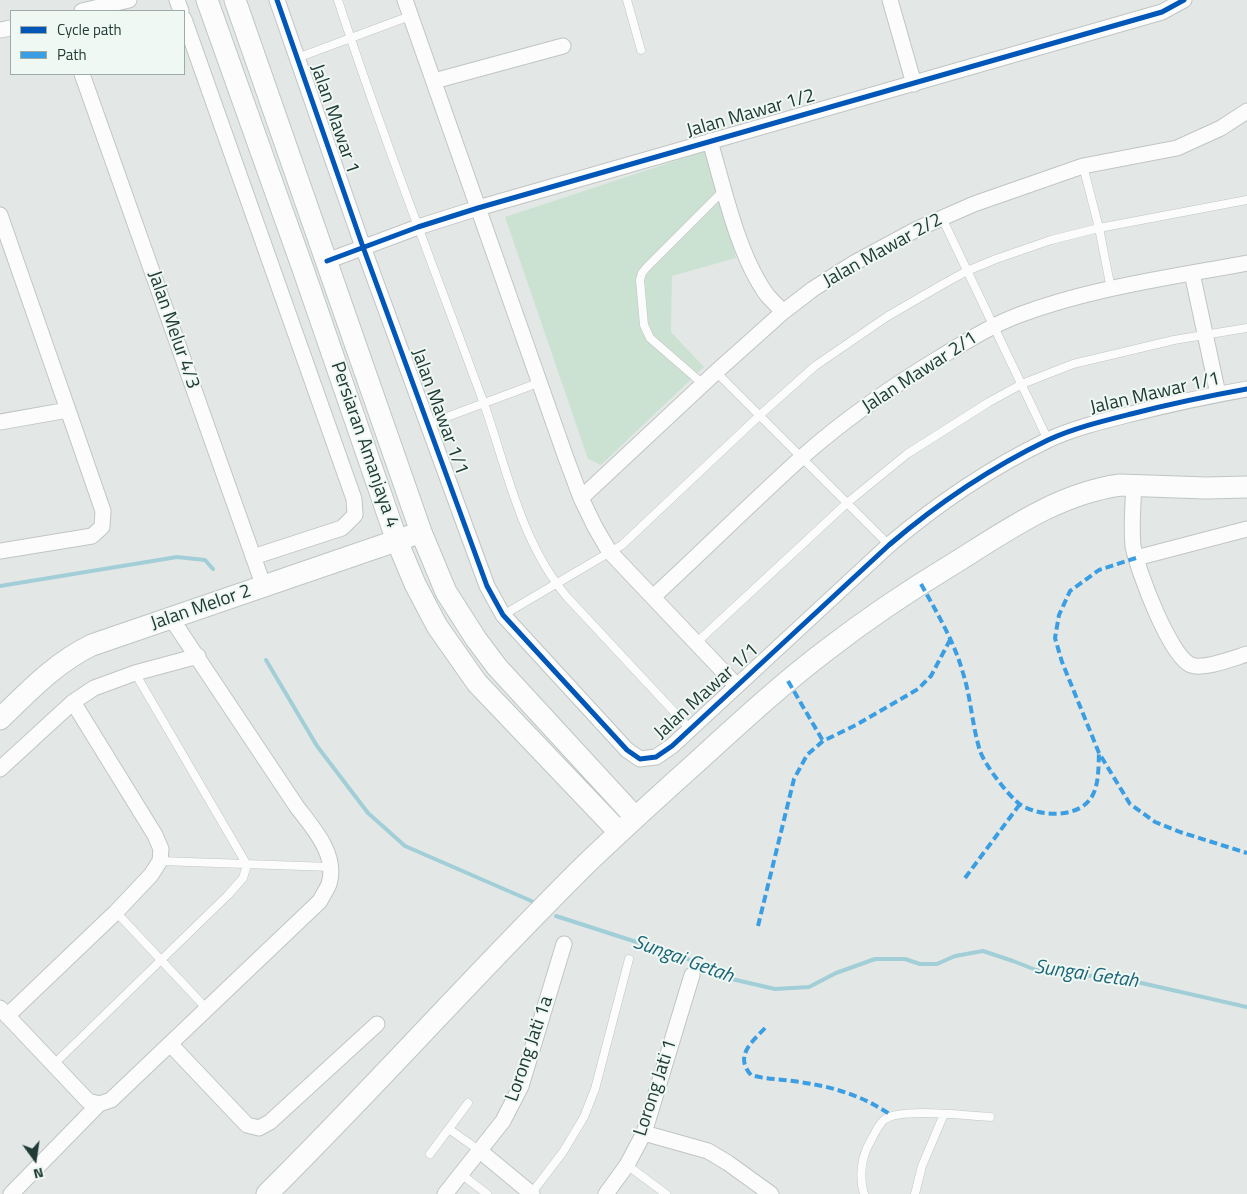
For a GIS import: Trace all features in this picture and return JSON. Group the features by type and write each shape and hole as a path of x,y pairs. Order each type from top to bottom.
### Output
{"street":[{"path":"86,10 129,0"},
{"name":"Persiaran Amanjaya 4","path":"207,0 398,541 415,584 437,626 478,682 619,832"},
{"name":"Persiaran Amanjaya 4","path":"235,0 421,532 446,592 497,667 635,817"},
{"name":"Jalan Mawar 1","path":"277,0 363,247"},
{"path":"405,0 538,383 581,498 595,527 609,551 737,686"},
{"path":"890,0 914,84"},
{"name":"Jalan Mawar 1/2","path":"326,261 418,227 478,208 1162,12 1184,0"},
{"path":"185,22 354,499 354,516 342,528 253,557"},
{"path":"434,82 563,46"},
{"name":"Jalan Melur 4/3","path":"82,75 264,587"},
{"name":"Jalan Mawar 2/2","path":"581,498 783,312 813,289 854,263 917,229 1010,190 1083,166 1177,148 1221,128 1247,110"},
{"path":"710,142 745,254 768,295 783,312"},
{"path":"0,215 103,511 102,527 92,536 0,551"},
{"name":"Jalan Mawar 1/1","path":"363,247 484,578 503,614 627,750 640,759 656,757 691,730 889,545 920,518 958,491 1048,440 1098,422 1247,389"},
{"name":"Jalan Mawar 2/1","path":"653,597 802,457 849,419 907,378 994,326 1019,315 1111,289 1247,263"},
{"path":"1192,273 1218,394"},
{"path":"0,422 68,410"},
{"path":"267,1194 529,921 619,832 753,711 826,650 896,600 997,536 1055,504 1074,496 1105,487 1134,485 1206,488 1247,487"},
{"path":"1134,485 1132,527 1136,558 1146,590 1170,638 1183,658 1190,665 1199,666 1247,654"},
{"path":"1136,558 1247,528"},
{"name":"Jalan Melor 2","path":"0,718 47,673 92,645 421,532"},
{"path":"11,1194 100,1104 111,1100 320,901 329,884 331,866 325,848 317,834 297,808 198,656 171,618"},
{"path":"0,769 73,702 94,688 135,673 198,656"},
{"path":"73,702 155,835 161,848 160,861 151,875 116,912 4,1012 88,1101 100,1104"},
{"name":"Lorong Jati 1a","path":"444,1194 480,1152 503,1121 521,1086 564,944"},
{"name":"Lorong Jati 1","path":"606,1194 627,1165 644,1133 692,975"},
{"path":"170,1045 247,1125 260,1128 270,1122 377,1024"},
{"path":"644,1133 708,1151 728,1162 771,1194"},
{"path":"480,1152 532,1194"}],"lane":[{"path":"338,0 418,227 483,403 524,526 555,583 691,730"},
{"path":"627,0 641,50"},
{"path":"297,58 410,16"},
{"path":"1083,166 1099,228 1111,289"},
{"path":"703,384 650,338 644,325 640,280 642,273 647,267 724,190"},
{"path":"503,614 622,544 815,366 888,316 967,271 1052,240 1099,228 1247,200"},
{"path":"942,218 1048,440"},
{"path":"696,643 847,502 907,454 989,402 1022,384 1073,364 1174,340 1247,328"},
{"path":"716,372 889,545"},
{"path":"428,424 538,383"},
{"path":"53,1065 228,895 243,878 247,865 135,673"},
{"path":"160,861 331,866"},
{"path":"116,912 206,1008"},
{"path":"532,1194 563,1152 584,1118 595,1089 630,959"},
{"path":"430,1154 468,1103"},
{"path":"864,1194 861,1166 867,1147 883,1120 891,1116 907,1113 990,1117"},
{"path":"914,1194 922,1166 944,1114"},
{"path":"449,1129 480,1152"},
{"path":"627,1165 666,1194"},
{"path":"461,1174 487,1194"}],"green space":[{"path":"708,150 736,258 672,276 671,332 704,367 601,465 588,459 505,217"}],"waterway":[{"path":"0,586 177,557 205,560 213,569"},
{"path":"266,660 317,746 368,813 405,846 536,903"},
{"name":"Sungai Getah","path":"556,916 686,958 723,977 775,989 809,987 836,973 875,959 905,959 920,964 937,964 955,956 983,951 1036,970 1074,975 1115,977 1247,1007"}],"marked path":[{"path":"1136,558 1099,570 1070,591 1059,615 1055,638 1062,662 1099,753 1130,804 1155,822 1247,853"},
{"path":"921,584 945,627 959,661 966,682 980,751 992,772 1016,801 1027,808 1050,814 1066,813 1080,808 1087,803 1095,791 1099,753"},
{"path":"758,926 794,779 807,755 823,741 856,725 918,689 931,676 951,638"},
{"path":"788,681 823,741"},
{"path":"965,878 1020,804"},
{"path":"765,1028 750,1044 745,1055 744,1062 751,1075 832,1088 856,1096 891,1115"}],"cycle path":[{"path":"277,0 363,247 487,586 503,615 627,750 640,759 656,757 672,746 889,545 945,501 1005,462 1048,440 1078,428 1203,397 1247,389"},
{"path":"327,261 418,227 478,208 1162,12 1184,0"}]}
